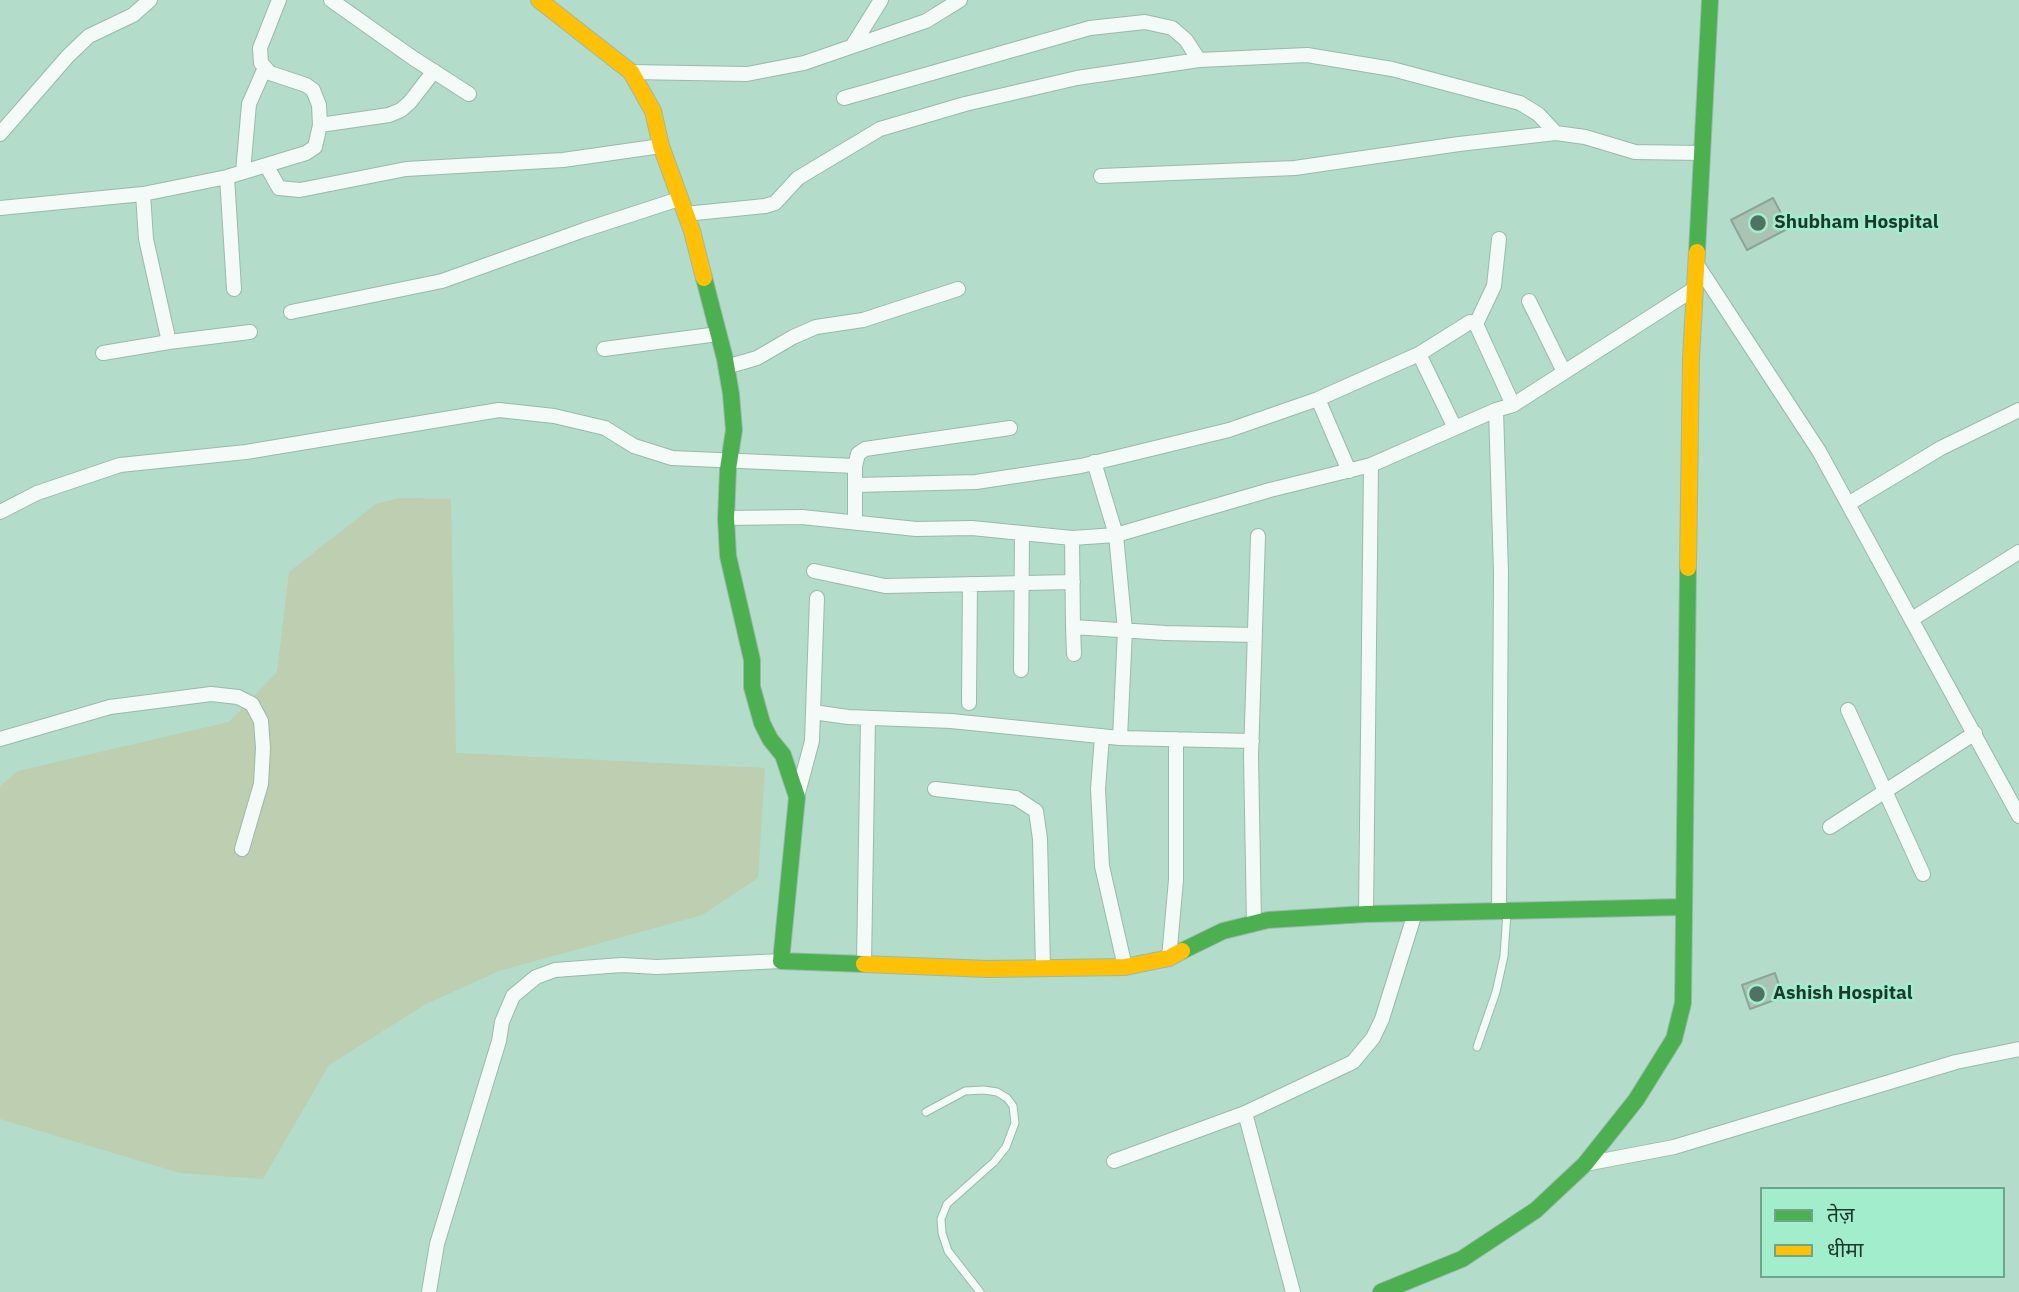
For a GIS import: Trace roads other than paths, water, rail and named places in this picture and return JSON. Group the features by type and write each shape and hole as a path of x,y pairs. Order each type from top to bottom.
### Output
{"street":[{"path":"0,134 89,36 133,15 150,0"},
{"path":"0,208 143,194 227,177 306,153 315,147 320,125 319,105 313,90 264,70 261,63 260,48 279,0"},
{"path":"331,0 469,93"},
{"path":"539,0 631,72 653,111 661,146 692,231 732,394 734,430 726,518 728,556 752,660 752,687 762,723 783,755 797,797"},
{"path":"853,45 881,0"},
{"path":"631,72 747,74 804,63 926,21 960,0"},
{"path":"1381,1292 1462,1259 1536,1210 1585,1164 1636,1100 1674,1039 1683,1003 1691,358 1710,0"},
{"path":"844,98 1090,28 1145,22 1172,28 1185,40 1199,60"},
{"path":"291,312 442,281 584,230 682,207 765,206 775,203 798,178 880,129 965,104 1077,78 1199,60 1307,55 1392,69 1520,103 1538,114 1556,133"},
{"path":"243,172 249,104 264,70"},
{"path":"320,125 389,115 401,110 434,71"},
{"path":"1101,176 1295,168 1556,133 1585,137 1635,152 1701,153"},
{"path":"266,165 279,188 300,190 406,169 563,160 661,146"},
{"path":"227,177 234,289"},
{"path":"143,194 146,239 169,342"},
{"path":"1476,324 1494,286 1499,239"},
{"path":"1696,263 1819,451 2019,816"},
{"path":"726,367 757,358 816,327 863,320 958,289"},
{"path":"726,518 802,517 916,529 972,528 1072,538 1116,535 1180,515 1371,465 1513,405 1694,289"},
{"path":"1529,301 1564,372"},
{"path":"856,485 976,482 1094,462 1229,430 1318,398 1419,354 1470,322 1476,324 1513,405"},
{"path":"103,353 250,332"},
{"path":"604,349 718,334"},
{"path":"1419,354 1455,428"},
{"path":"1318,398 1349,471"},
{"path":"0,512 37,492 120,466 246,452 499,410 554,416 604,428 634,446 672,458 855,466"},
{"path":"1496,410 1501,572 1503,911"},
{"path":"1849,505 1941,448 2019,410"},
{"path":"855,522 855,466 858,454 874,446 1010,428"},
{"path":"1094,462 1116,535 1125,630 1120,738"},
{"path":"1366,914 1371,465"},
{"path":"1021,533 1021,670"},
{"path":"1254,923 1252,741 1258,536"},
{"path":"1072,538 1074,654"},
{"path":"1912,619 2019,552"},
{"path":"814,571 885,586 1073,582"},
{"path":"969,703 970,584"},
{"path":"781,961 797,797 810,751 817,598"},
{"path":"1073,627 1125,630 1255,627"},
{"path":"0,739 110,707 211,694 238,697 252,704 261,720 264,748 261,784 242,849"},
{"path":"1847,710 1923,874"},
{"path":"813,712 868,718 951,721 1120,738 1252,741"},
{"path":"864,964 868,718"},
{"path":"1830,827 1975,733"},
{"path":"1102,736 1098,789 1102,866 1125,967"},
{"path":"1169,958 1176,880 1176,739"},
{"path":"935,789 1016,798 1036,811 1041,839 1043,968"},
{"path":"429,1292 436,1244 499,1041 502,1022 513,996 536,977 555,970 622,965 657,967 781,961 988,969 1125,967 1169,958 1223,931 1297,917 1683,907"},
{"path":"1114,1161 1245,1113 1353,1062 1373,1038 1382,1019 1415,913"},
{"path":"1585,1164 1674,1147 1956,1062 2019,1049"},
{"path":"1245,1113 1293,1292"}],"lane":[{"path":"1477,1047 1496,992 1504,956 1503,911"},
{"path":"926,1112 965,1091 997,1092 1013,1106 1015,1123 1006,1147 994,1162 947,1204 941,1219 942,1234 948,1251 980,1292"}],"place":[{"name":"Shubham Hospital","path":"1758,223"},
{"name":"Ashish Hospital","path":"1757,994"}]}
